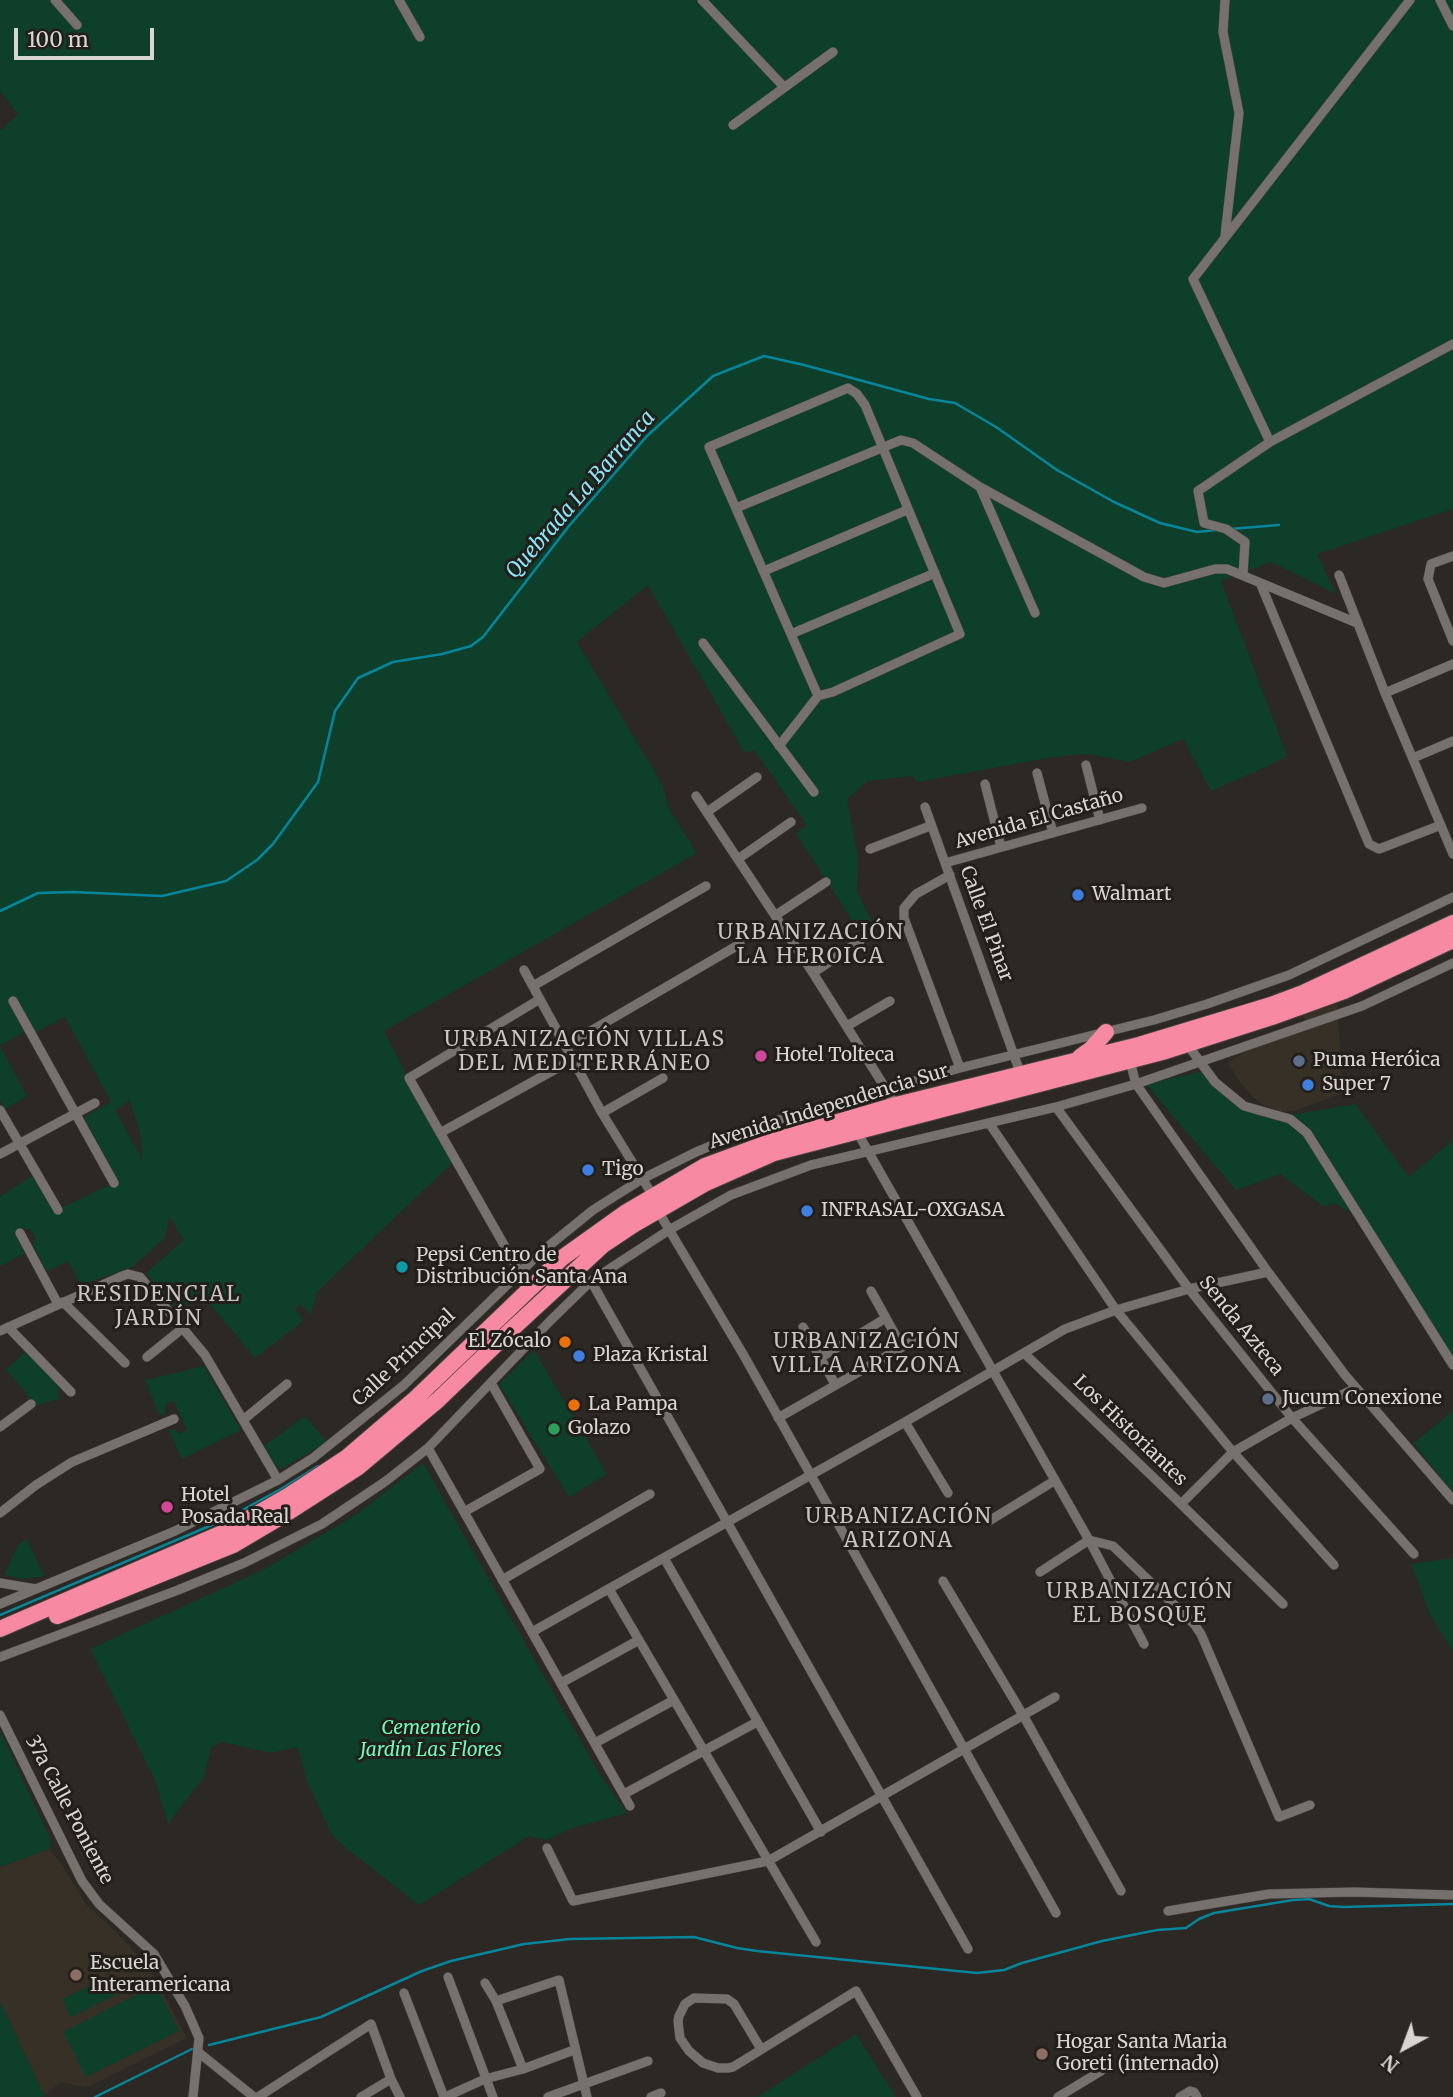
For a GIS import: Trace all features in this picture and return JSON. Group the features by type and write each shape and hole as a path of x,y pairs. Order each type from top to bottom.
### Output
{"highway":[{"name":"Avenida Independencia Sur","path":"0,1639 233,1545 319,1493 371,1457 439,1400 603,1245 705,1166 770,1142 896,1105 1073,1062 1214,1023 1292,997 1453,923"},
{"name":"Avenida Independencia Sur","path":"0,1629 229,1530 288,1496 346,1458 416,1398 526,1290 578,1246 656,1203 774,1153 1130,1061 1319,1001 1453,940"},
{"path":"1073,1062 1091,1049 1106,1032"}],"street":[{"path":"55,0 77,25"},
{"path":"399,0 420,37"},
{"path":"702,0 784,87"},
{"path":"1225,0 1223,32 1240,113 1225,237"},
{"path":"1270,442 1193,279 1410,0"},
{"path":"1440,0 1453,26"},
{"path":"733,125 833,52"},
{"path":"1243,575 1245,542 1226,528 1204,523 1198,491 1270,442 1453,344"},
{"path":"779,746 818,696 833,692 958,637 960,632 865,405 857,394 848,388 709,447 818,696"},
{"path":"736,508 901,440 913,443 980,487 1155,582 1164,583 1215,569 1227,569 1357,622"},
{"path":"980,487 1035,613"},
{"path":"764,571 907,510"},
{"path":"1453,556 1431,565 1428,579 1453,641"},
{"path":"791,634 935,573"},
{"path":"1339,575 1453,854"},
{"path":"1261,584 1369,845 1380,849 1440,825"},
{"path":"703,643 814,792"},
{"path":"1385,693 1453,664"},
{"path":"1413,758 1453,741"},
{"path":"1086,765 1100,820"},
{"path":"1037,773 1053,833"},
{"path":"707,812 757,777"},
{"path":"985,784 1001,847"},
{"path":"696,796 848,1026 896,1105"},
{"name":"Calle El Pinar","path":"925,807 1021,1075"},
{"name":"Avenida El Castaño","path":"945,863 1142,808"},
{"path":"738,859 791,822"},
{"path":"870,849 930,826"},
{"path":"950,875 916,894 904,908 904,918 960,1068"},
{"path":"776,915 826,882"},
{"path":"533,986 706,886"},
{"name":"Calle Principal","path":"0,1604 176,1531 278,1480 330,1445 404,1385 520,1273 593,1210 642,1179 696,1152 761,1125 886,1088 1207,1004 1289,975 1453,897"},
{"path":"813,973 860,941"},
{"path":"565,1046 740,944"},
{"path":"0,1657 178,1590 264,1553 345,1510 428,1448 591,1282 669,1230 731,1195 811,1165 1056,1107 1136,1084 1362,1006 1453,963"},
{"path":"524,971 602,1113 743,1354 1056,1913"},
{"path":"526,1290 520,1273 409,1078 540,999"},
{"path":"13,1001 114,1184"},
{"path":"848,1026 890,1001"},
{"path":"1319,1001 1322,1020"},
{"path":"1187,1044 1215,1082 1244,1106 1290,1119 1307,1133 1453,1365"},
{"path":"440,1133 572,1060"},
{"path":"1130,1061 1136,1084 1268,1272 1356,1388 1453,1500"},
{"path":"602,1113 663,1078"},
{"path":"0,1154 95,1103"},
{"name":"Senda Azteca","path":"1056,1107 1189,1289 1292,1418 1414,1554"},
{"path":"0,1110 58,1210"},
{"path":"989,1123 1116,1310 1233,1452 1334,1565"},
{"path":"856,1130 1144,1644"},
{"path":"20,1233 60,1303 125,1363"},
{"path":"532,1632 1065,1329 1116,1310 1189,1289 1268,1272"},
{"path":"71,1392 2,1328 128,1273 140,1277 211,1364 278,1480"},
{"path":"591,1282 968,1949"},
{"path":"872,1291 902,1347"},
{"path":"820,1358 886,1318"},
{"path":"803,1327 835,1384"},
{"path":"147,1357 183,1328"},
{"path":"778,1418 918,1338"},
{"name":"Los Historiantes","path":"1024,1353 1181,1504 1233,1452 1292,1418 1356,1388"},
{"path":"464,1512 540,1469 491,1383"},
{"path":"243,1420 288,1384"},
{"path":"404,1385 416,1398"},
{"path":"0,1427 31,1404"},
{"path":"0,1513 72,1462 174,1419"},
{"path":"905,1422 948,1493"},
{"path":"428,1448 630,1806"},
{"path":"989,1521 1054,1481"},
{"path":"502,1580 650,1494"},
{"path":"1181,1504 1283,1604"},
{"path":"1040,1572 1088,1540 1113,1546 1194,1624 1201,1634 1279,1817 1310,1805"},
{"path":"664,1558 821,1832"},
{"path":"943,1581 1023,1716 1121,1891"},
{"path":"0,1583 37,1589"},
{"path":"608,1589 816,1942"},
{"path":"561,1683 639,1640"},
{"path":"547,1848 573,1901 768,1861 1055,1697"},
{"path":"595,1743 674,1700"},
{"name":"37a Calle Poniente","path":"0,1715 82,1881 99,1903 154,1954 196,2028 199,2038 193,2097"},
{"path":"624,1794 757,1722"},
{"path":"1168,1911 1269,1894 1354,1892 1453,1895"},
{"path":"448,1978 493,2097"},
{"path":"496,2001 559,1980 587,2097"},
{"path":"485,1983 496,2001 523,2070"},
{"path":"761,2049 734,2004 727,1999 694,1997 685,2004 679,2016 683,2043 697,2058 712,2067 723,2069 733,2067 856,1990 917,2097"},
{"path":"404,1993 444,2097 485,2078 523,2070 574,2050"},
{"path":"198,2052 256,2097 371,2024 400,2097"},
{"path":"548,2097 648,2061"},
{"path":"1058,2097 1101,2071"},
{"path":"361,2097 391,2079"},
{"path":"1180,2097 1190,2091 1197,2097"},
{"path":"651,2097 661,2093"}],"shaded area":[{"path":"1337,1004 1343,1093 1294,1111 1279,1111 1254,1098 1228,1063 1256,1044 1306,1024 1300,1014"},
{"name":"Escuela Interamericana","path":"49,1849 61,1863 85,1903 125,1941 150,1970 187,2038 90,2086 62,2082 44,2095 0,2001 0,1867"}],"green space":[{"path":"0,0 1453,0 1453,509 1317,554 1336,594 1271,562 1221,581 1287,756 1272,764 1211,791 1183,739 1130,762 1081,754 917,782 912,776 868,781 847,799 858,857 857,892 876,929 864,939 796,833 807,825 755,751 744,752 648,585 577,642 662,784 669,809 697,853 384,1031 452,1163 318,1291 310,1315 300,1304 295,1309 302,1322 255,1358 201,1293 178,1312 146,1273 184,1240 169,1216 164,1239 132,1267 81,1285 68,1261 47,1271 33,1245 36,1239 30,1229 23,1227 14,1232 25,1253 0,1266 0,1197 32,1176 53,1212 118,1181 84,1117 111,1102 65,1017 36,1032 19,1002 13,1001 9,1005 24,1032 0,1046 0,131 18,114 0,91","holes":["130,1100 140,1134 143,1160 115,1110"]},
{"path":"0,1046 27,1096 5,1109 0,1100"},
{"path":"1213,1069 1215,1076 1247,1104 1291,1115 1355,1104 1409,1177 1453,1140 1453,1365 1360,1218 1334,1203 1323,1206 1280,1174 1236,1190 1146,1084"},
{"name":"Golazo","path":"534,1350 607,1474 569,1497 499,1384"},
{"path":"26,1351 57,1385 60,1399 37,1405 6,1370"},
{"path":"204,1366 241,1430 182,1459 168,1429 179,1434 187,1430 174,1401 166,1404 165,1413 160,1416 145,1380"},
{"path":"1453,1411 1453,1494 1414,1443"},
{"path":"305,1416 327,1442 278,1469 264,1446"},
{"name":"Cementerio Jardín Las Flores","path":"423,1463 599,1773 627,1813 570,1829 547,1840 529,1836 419,1905 341,1844 331,1833 308,1783 297,1747 271,1753 222,1742 211,1747 204,1777 168,1824 155,1780 90,1649 263,1570 357,1514"},
{"path":"27,1539 44,1576 21,1579 4,1575 18,1545"},
{"path":"1453,1558 1453,1651 1430,1615 1411,1564"},
{"path":"0,1731 51,1840 49,1849 0,1867"},
{"path":"107,1977 116,1995 71,2017 62,1999"},
{"path":"156,1985 179,2031 86,2077 63,2032"},
{"path":"0,2001 44,2095 40,2097 0,2097"},
{"path":"856,2034 896,2097 757,2097"}],"waterway":[{"name":"Quebrada La Barranca","path":"0,911 38,893 162,896 226,881 257,860 273,844 318,782 335,711 358,678 393,662 471,646 483,637 569,526 647,436 713,376 764,356 929,399 955,403 996,427 1057,470 1114,502 1160,523 1197,532 1216,530"},
{"name":"Quebrada La Barranca","path":"1230,529 1279,525"},
{"path":"0,1615 226,1519 318,1466"},
{"path":"209,2045 321,2017 422,1971 451,1961 524,1944 570,1939 694,1937 757,1951 977,1973 1004,1970 1102,1941 1157,1930 1186,1928 1214,1913 1293,1900 1309,1899 1329,1906 1343,1907 1453,1904"},
{"path":"95,2097 192,2049"}],"place":[{"name":"Walmart","path":"1078,895"},
{"name":"Hotel Tolteca","path":"761,1056"},
{"name":"Puma Heróica","path":"1299,1061"},
{"name":"Super 7","path":"1308,1085"},
{"name":"Tigo","path":"588,1170"},
{"name":"INFRASAL-OXGASA","path":"807,1211"},
{"name":"Pepsi Centro de Distribución Santa Ana","path":"402,1267"},
{"name":"El Zócalo","path":"565,1342"},
{"name":"Plaza Kristal","path":"579,1356"},
{"name":"Jucum Conexione","path":"1268,1399"},
{"name":"La Pampa","path":"574,1405"},
{"name":"Golazo","path":"554,1429"},
{"name":"Hotel Posada Real","path":"167,1507"},
{"name":"Escuela Interamericana","path":"76,1975"},
{"name":"Hogar Santa Maria Goreti (internado)","path":"1042,2054"}],"district":[{"name":"URBANIZACIÓN LA HEROICA","path":"811,945"},
{"name":"URBANIZACIÓN VILLAS DEL MEDITERRÁNEO","path":"585,1052"},
{"name":"RESIDENCIAL JARDÍN","path":"159,1307"},
{"name":"URBANIZACIÓN VILLA ARIZONA","path":"867,1354"},
{"name":"URBANIZACIÓN ARIZONA","path":"899,1529"},
{"name":"URBANIZACIÓN EL BOSQUE","path":"1140,1604"}]}
